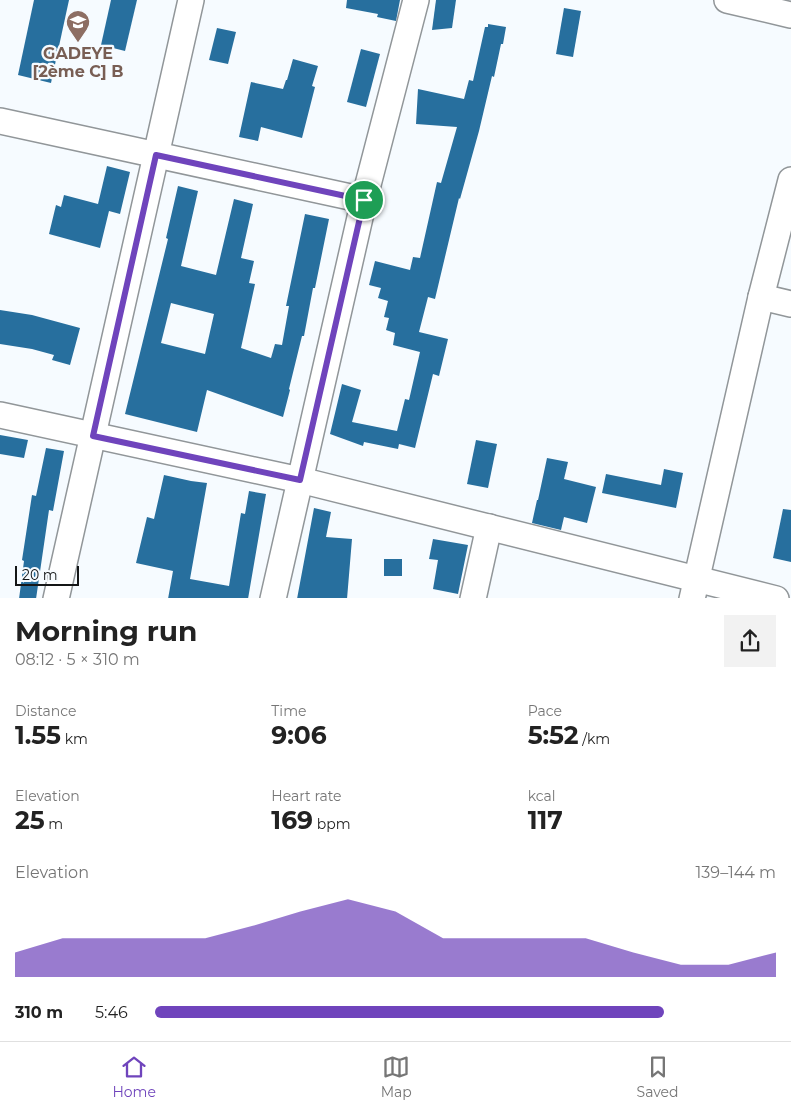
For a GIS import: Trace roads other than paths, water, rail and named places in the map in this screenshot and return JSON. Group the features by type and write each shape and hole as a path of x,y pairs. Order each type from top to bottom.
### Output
{"street":[{"path":"56,598 191,0"},
{"path":"272,598 364,200 416,0"},
{"path":"727,0 791,16"},
{"path":"0,121 364,200"},
{"path":"694,589 761,297 791,180"},
{"path":"761,297 791,304"},
{"path":"0,415 300,480 489,527 694,589 776,598"},
{"path":"473,598 489,527"}],"place":[{"name":"GADEYE [2ème C] B","path":"78,43"}]}
